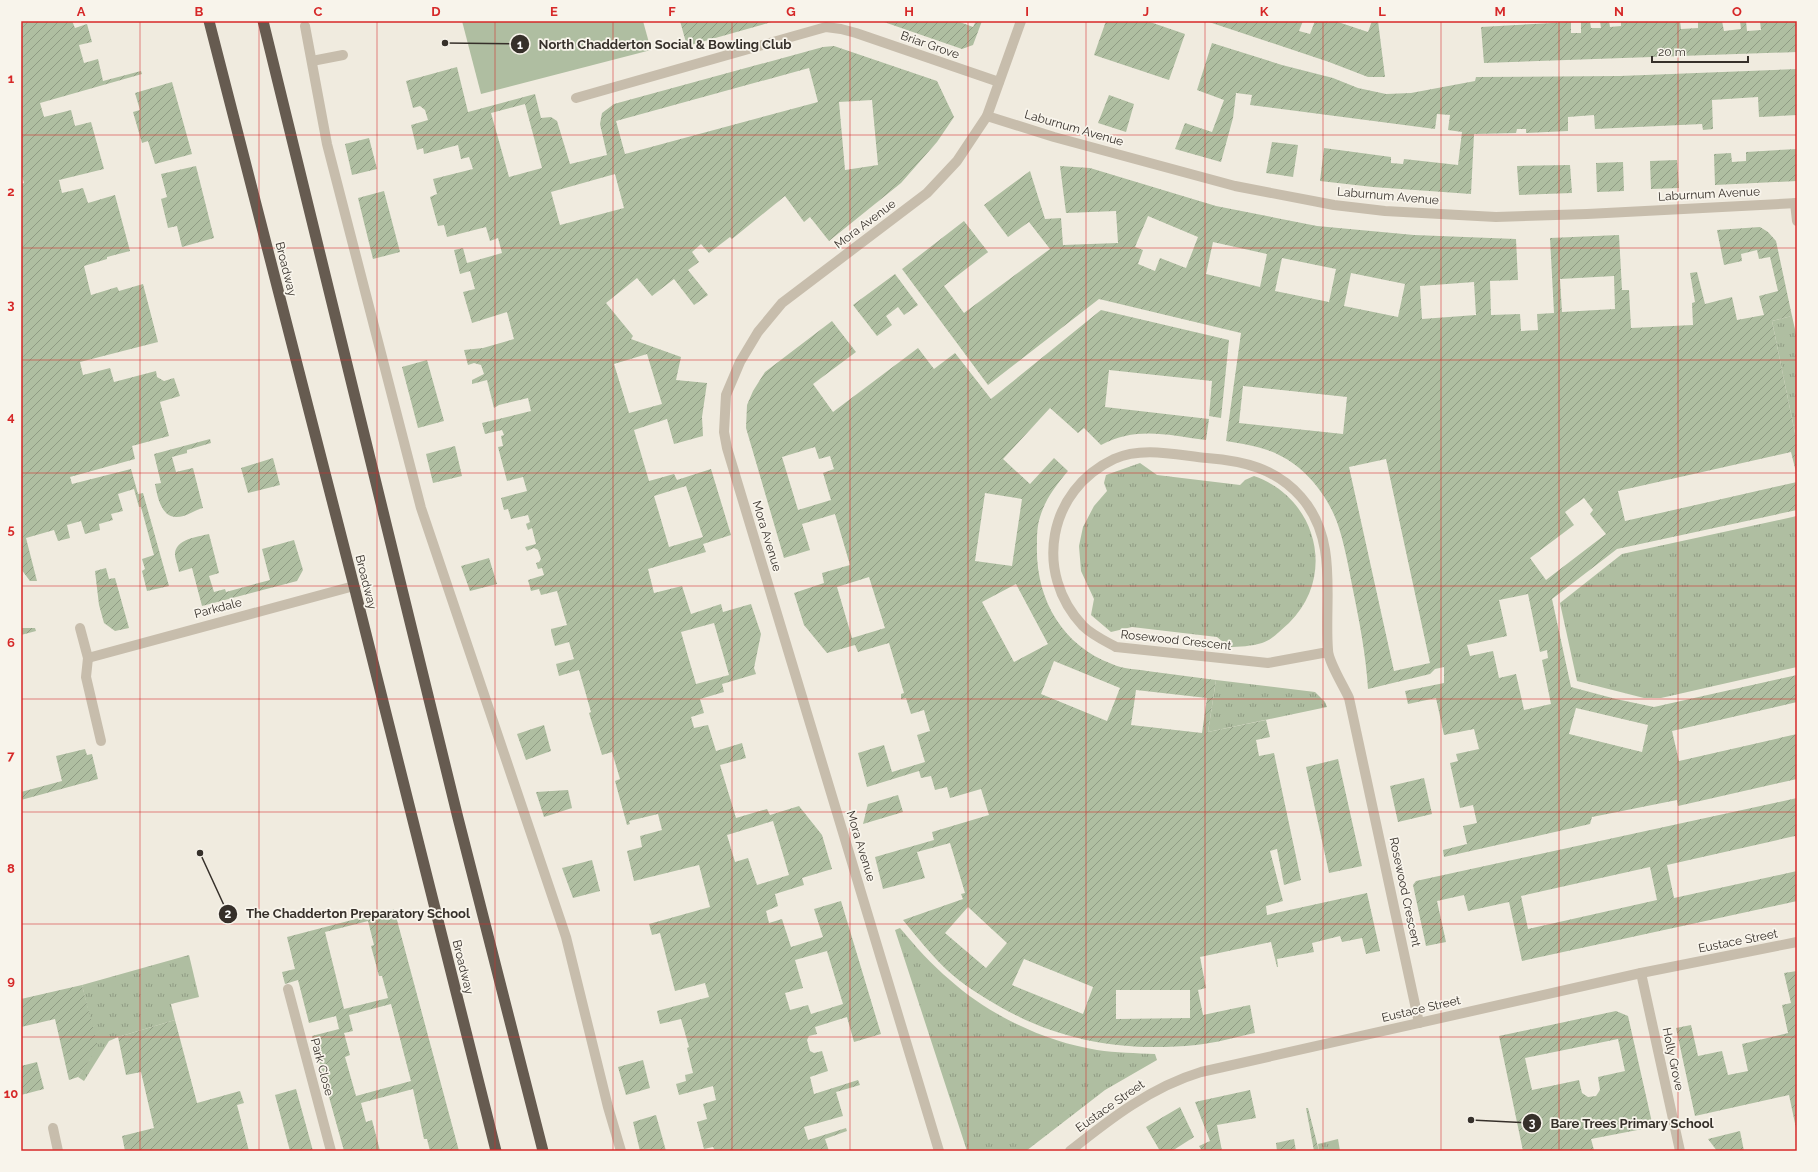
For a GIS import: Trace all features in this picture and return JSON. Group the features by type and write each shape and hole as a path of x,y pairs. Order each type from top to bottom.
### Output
{"highway":[{"name":"Broadway","path":"209,21 354,586 496,1151"},
{"path":"264,21 458,818 543,1151"}],"street":[{"name":"Mora Avenue","path":"939,1151 727,448 724,432 726,395 740,362 766,321 782,303 926,193 957,161 987,116 1021,21"},
{"path":"305,26 327,144 421,508 566,937 621,1151"},
{"name":"Briar Grove","path":"576,98 826,27 841,28 999,82"},
{"path":"312,61 343,56"},
{"name":"Laburnum Avenue","path":"987,116 1060,138 1235,186 1334,205 1385,211 1496,217 1587,214 1796,203"},
{"path":"1796,203 1797,221"},
{"name":"Rosewood Crescent","path":"1328,652 1268,663 1116,647 1101,640 1083,626 1069,607 1057,581 1052,558 1054,532 1063,510 1074,490 1088,474 1115,459 1146,451 1251,464 1276,476 1301,497 1316,519 1325,548 1328,590 1328,652 1349,698 1420,1023"},
{"name":"Parkdale","path":"88,658 354,586"},
{"path":"80,628 88,658 86,677 101,741"},
{"name":"Eustace Street","path":"1070,1151 1137,1102 1178,1079 1201,1072 1641,973 1797,942"},
{"name":"Holly Grove","path":"1641,973 1680,1151"},
{"name":"Park Close","path":"288,989 331,1151"},
{"path":"53,1128 58,1151"}],"green space":[{"path":"21,21 72,21 75,28 87,24 92,42 79,45 84,63 98,59 103,81 141,71 142,74 40,103 44,117 71,110 75,126 91,122 104,169 59,180 62,193 83,188 88,203 115,195 130,251 107,257 107,259 84,266 91,295 117,287 119,291 143,284 158,342 80,362 83,375 110,368 114,382 156,371 157,377 164,381 174,378 180,396 160,402 169,436 132,446 135,459 70,477 72,484 131,469 138,494 143,493 169,586 147,591 142,571 145,569 142,559 154,555 141,507 139,507 134,489 118,494 123,511 111,514 113,520 99,524 100,530 85,534 81,521 67,525 70,538 58,541 54,530 26,538 37,581 30,581 21,569 21,184 24,183 21,173"},
{"path":"462,21 643,21 651,50 481,94"},
{"path":"680,21 775,21 687,46"},
{"path":"881,21 957,21 973,27 976,21 982,21 973,45 962,49"},
{"path":"1106,21 1147,21 1185,34 1169,80 1094,55"},
{"path":"1206,21 1303,21 1299,31 1310,34 1315,21 1335,21 1368,32 1372,21 1378,21 1385,77 1368,77 1329,62"},
{"path":"1590,21 1591,28 1601,28 1600,21 1609,21 1610,27 1621,26 1621,21 1680,21 1681,29 1698,28 1698,21 1722,21 1724,31 1741,29 1740,21 1746,21 1747,31 1761,30 1760,21 1797,21 1797,52 1484,63 1481,27 1571,22 1571,33 1581,33 1581,22"},
{"path":"1212,43 1282,65 1333,78 1358,88 1386,94 1411,93 1475,81 1476,77 1620,76 1797,69 1797,115 1759,117 1758,97 1712,100 1713,129 1703,130 1702,124 1595,129 1594,115 1568,117 1568,131 1526,133 1526,129 1517,129 1516,133 1474,134 1471,194 1373,187 1320,181 1324,148 1391,157 1391,163 1403,164 1404,159 1458,165 1462,132 1448,130 1450,115 1437,114 1435,129 1250,105 1252,95 1236,93 1233,118 1221,162 1175,149 1185,123 1212,132 1224,100 1197,90"},
{"path":"834,46 937,81 954,117 937,142 901,183 829,241 810,217 804,222 785,196 732,239 730,237 709,253 701,244 692,252 699,262 688,270 708,295 694,305 674,279 652,296 637,278 606,303 633,336 631,339 681,357 676,380 707,383 702,417 703,436 674,444 667,419 634,430 649,481 674,474 677,480 711,469 731,535 703,544 706,552 648,569 654,593 682,586 691,614 721,604 723,612 751,604 761,634 754,668 756,674 722,684 724,692 700,699 704,713 691,717 694,728 708,725 716,751 742,743 746,758 720,765 736,818 767,809 770,815 799,806 822,835 832,869 802,878 804,885 775,894 778,906 766,911 769,923 782,919 791,947 823,937 814,909 841,901 881,1034 854,1042 847,1017 815,1027 817,1034 809,1036 807,1040 810,1051 814,1053 822,1051 828,1071 810,1077 814,1094 858,1080 860,1085 836,1092 843,1116 804,1127 808,1140 846,1128 847,1131 825,1139 829,1151 715,1151 713,1147 704,1149 697,1122 707,1119 703,1104 716,1100 713,1086 679,1095 676,1084 686,1081 685,1075 693,1073 687,1048 689,1047 681,1019 660,1024 657,1011 709,997 705,983 675,991 660,933 652,935 649,924 710,907 699,865 634,881 627,851 642,847 640,836 662,830 658,814 629,821 630,824 627,825 615,781 620,779 612,752 602,755 589,713 591,712 579,670 559,676 556,664 574,659 569,642 555,646 551,631 551,629 567,625 557,591 541,595 539,589 531,591 528,580 544,575 542,568 538,569 536,563 541,559 538,550 534,548 527,551 525,547 536,544 532,528 528,530 526,524 530,522 528,515 511,519 508,509 504,510 501,498 527,491 523,477 507,481 498,447 503,446 501,436 504,435 502,430 485,434 482,423 531,411 528,398 499,405 494,408 487,380 472,384 472,380 484,374 481,365 474,363 468,365 464,350 483,348 514,339 507,312 472,323 463,292 475,289 470,271 460,274 454,250 463,248 467,263 502,253 498,238 490,241 486,227 447,237 444,225 438,226 430,197 437,194 433,179 473,169 469,157 461,159 458,145 424,154 423,148 417,150 411,125 428,120 425,110 420,106 413,108 406,81 457,67 468,112 535,94 541,118 551,117 557,121 570,164 607,155 600,124 602,113 614,104 823,47","holes":["809,68 818,102 625,154 616,121","872,100 878,165 845,170 839,102","525,104 542,168 509,177 491,113","615,174 624,208 560,225 551,192","647,354 662,404 629,413 614,364","686,486 703,537 669,547 654,496","714,623 729,675 696,684 681,632","773,821 789,875 757,885 748,858 735,862 727,835","827,951 843,1004 811,1014 808,1005 790,1010 785,993 803,988 795,960"]},
{"path":"172,82 192,154 155,164 148,141 142,143 133,112 140,110 135,93"},
{"path":"1109,95 1134,104 1126,132 1098,123"},
{"path":"369,138 377,169 352,175 345,144"},
{"path":"1272,142 1298,145 1293,177 1266,173"},
{"path":"1797,149 1797,181 1715,185 1714,154 1731,153 1732,162 1746,161 1746,152"},
{"path":"1677,160 1679,188 1651,189 1650,161"},
{"path":"1623,162 1624,191 1597,192 1596,163"},
{"path":"1570,165 1572,193 1519,195 1517,166"},
{"path":"196,166 214,238 182,247 177,226 168,228 161,199 167,197 161,174"},
{"path":"1060,166 1090,168 1216,206 1317,226 1414,235 1516,239 1518,280 1490,281 1491,315 1520,314 1521,331 1538,330 1537,314 1554,313 1550,238 1619,235 1622,290 1629,290 1631,328 1693,325 1692,303 1695,302 1690,273 1697,272 1705,304 1732,297 1737,320 1764,315 1759,296 1778,291 1770,257 1759,259 1757,250 1741,254 1742,261 1724,265 1717,230 1760,227 1768,232 1776,241 1792,316 1772,321 1797,443 1797,476 1791,452 1618,491 1625,521 1797,482 1797,510 1617,549 1552,599 1571,687 1654,707 1797,675 1797,702 1672,731 1679,761 1797,734 1797,779 1678,806 1677,800 1592,817 1590,824 1444,857 1443,850 1467,844 1463,826 1477,823 1473,805 1460,808 1450,763 1458,761 1456,754 1479,749 1474,729 1444,735 1436,698 1408,704 1405,691 1444,683 1444,667 1435,669 1430,674 1368,689 1362,637 1346,553 1337,522 1328,502 1307,475 1298,467 1279,455 1266,450 1226,441 1241,333 1099,299 988,385 902,269 964,221 988,252 944,286 964,313 1050,249 1029,222 1008,237 984,205 1030,171 1045,219 1061,218 1063,245 1118,243 1116,211 1066,213","holes":["1148,216 1198,237 1186,268 1160,258 1155,271 1138,264 1143,250 1135,247","1213,242 1267,254 1260,287 1206,274","1282,258 1336,269 1329,302 1275,291","1351,273 1405,284 1398,317 1344,306","1614,276 1615,309 1562,312 1560,279","1474,282 1476,315 1422,319 1420,286","1243,386 1347,397 1343,434 1239,423","1386,459 1430,663 1394,671 1349,467","1584,498 1593,510 1590,514 1606,534 1546,580 1530,558 1574,525 1565,512","1528,594 1540,652 1547,650 1548,658 1542,660 1551,704 1524,710 1516,674 1499,678 1493,651 1470,656 1467,645 1507,636 1499,600","1576,708 1648,725 1642,752 1569,734"]},
{"path":"384,191 400,252 373,259 358,198"},
{"path":"895,274 918,305 904,315 898,307 886,316 892,325 877,336 853,305"},
{"path":"1101,310 1229,340 1221,418 1209,416 1212,381 1109,370 1105,407 1209,419 1206,440 1165,434 1140,434 1114,439 1101,445 1084,428 1078,433 1050,408 1003,459 1030,484 1054,458 1068,471 1055,487 1042,511 1039,520 1037,538 1038,564 1046,600 1065,632 1078,645 1094,656 1116,666 1216,680 1208,732 1266,720 1270,737 1256,740 1259,756 1274,753 1301,880 1284,885 1277,849 1270,851 1283,901 1266,906 1267,915 1367,893 1380,951 1366,954 1362,938 1342,942 1340,936 1312,943 1314,952 1277,959 1278,967 1271,942 1200,957 1206,988 1198,990 1203,1015 1250,1005 1255,1033 1196,1045 1145,1047 1096,1042 1048,1029 1025,1020 1002,1008 960,981 935,958 903,920 963,899 961,894 965,893 950,843 917,852 925,878 883,889 875,857 934,840 932,832 989,815 981,789 950,798 947,787 935,790 931,776 921,778 919,771 867,787 858,753 884,745 892,772 925,762 917,735 930,731 924,710 911,714 906,698 901,699 901,694 904,693 889,643 858,652 855,645 827,653 804,625 794,593 824,583 822,573 850,565 835,514 802,524 810,550 784,558 746,428 747,405 753,391 765,372 832,321 856,352 813,384 833,412 918,348 934,369 955,353 991,399","holes":["815,447 819,459 830,456 834,469 823,473 831,500 798,510 782,457","985,493 1022,499 1012,566 975,561","869,577 885,628 852,638 837,587","1016,584 1048,644 1014,662 982,602","1054,661 1120,688 1107,721 1041,694","1136,690 1207,698 1202,733 1131,725","968,907 1007,943 986,968 945,933","1024,959 1093,987 1083,1014 1012,985","1116,990 1190,990 1190,1018 1116,1019"]},
{"path":"1792,316 1797,338 1797,443 1772,321"},
{"path":"427,360 444,421 418,428 402,367"},
{"path":"210,439 211,443 187,450 187,453 172,457 176,472 193,468 203,508 184,516 171,516 163,509 157,494 155,484 161,483 154,454"},
{"path":"455,446 462,476 433,483 426,454"},
{"path":"273,458 280,485 248,493 241,468"},
{"path":"1140,463 1157,475 1240,485 1245,480 1254,476 1276,487 1293,502 1305,520 1313,540 1316,562 1313,583 1304,604 1289,623 1273,637 1266,642 1258,644 1229,647 1217,637 1132,627 1111,632 1091,615 1094,599 1081,571 1079,546 1083,527 1094,506 1107,491 1104,483 1106,475"},
{"path":"1797,516 1797,667 1661,698 1644,698 1577,681 1560,603 1622,554"},
{"path":"209,534 219,573 209,576 214,592 225,589 226,592 270,580 262,549 294,540 303,570 297,581 202,606 192,568 179,572 175,556 178,546 182,542"},
{"path":"489,558 497,584 470,591 461,566"},
{"path":"106,568 109,579 115,578 129,628 115,631 104,623 99,605 95,571"},
{"path":"21,628 35,628 36,631 21,635"},
{"path":"1216,680 1315,692 1325,702 1327,707 1208,732"},
{"path":"544,725 551,751 526,760 517,734"},
{"path":"85,749 87,755 92,754 98,779 21,800 21,792 62,781 56,756"},
{"path":"1338,759 1362,866 1329,873 1306,767"},
{"path":"1424,778 1432,814 1398,822 1390,786"},
{"path":"568,790 572,808 544,817 536,792"},
{"path":"898,795 903,812 863,824 868,804"},
{"path":"1797,798 1797,842 1795,836 1667,865 1674,898 1797,871 1797,901 1522,961 1509,902 1468,911 1464,895 1437,901 1446,942 1426,946 1413,885 1416,881","holes":["1650,867 1657,900 1528,929 1521,896"]},
{"path":"592,860 600,891 573,898 562,868"},
{"path":"394,909 459,1151 430,1151 427,1139 424,1139 413,1089 361,1103 366,1122 372,1120 380,1151 344,1151 312,1036 339,1029 336,1016 309,1023 298,980 285,984 282,972 295,969 287,937","holes":["368,921 374,945 371,946 379,976 382,976 388,998 344,1009 325,932","391,1004 411,1081 356,1096 345,1057 350,1055 344,1033 353,1031 349,1015"]},
{"path":"900,928 930,962 965,993 982,1005 1019,1025 1038,1034 1077,1046 1111,1052 1155,1054 1157,1060 1105,1090 1026,1151 967,1151 895,930"},
{"path":"189,955 199,997 171,1004 175,1020 109,1041 84,1081 78,1077 97,1047 82,985"},
{"path":"1797,971 1797,1133 1789,1095 1695,1116 1676,1028 1691,1025 1698,1056 1722,1051 1728,1075 1748,1071 1742,1044 1788,1033 1782,1005 1791,1003 1784,973"},
{"path":"82,985 98,1047 78,1077 69,1080 55,1019 21,1027 21,999"},
{"path":"1616,1011 1628,1016 1653,1127 1591,1139 1594,1150 1523,1151 1499,1036","holes":["1618,1039 1625,1071 1598,1077 1600,1090 1596,1096 1588,1097 1582,1093 1579,1080 1532,1090 1525,1058"]},
{"path":"175,1020 197,1103 240,1091 244,1103 237,1105 249,1151 125,1151 122,1136 154,1128 141,1072 126,1075 118,1037"},
{"path":"643,1060 650,1088 626,1095 618,1067"},
{"path":"37,1062 44,1089 21,1095 21,1066"},
{"path":"296,1089 313,1151 290,1151 275,1095"},
{"path":"1250,1090 1256,1118 1217,1125 1222,1151 1202,1151 1199,1146 1210,1141 1195,1102"},
{"path":"1180,1107 1194,1137 1172,1151 1160,1151 1146,1127"},
{"path":"1306,1108 1308,1108 1319,1151 1314,1151"},
{"path":"656,1115 666,1151 640,1151 633,1122"},
{"path":"1740,1131 1744,1151 1717,1151 1708,1139"},
{"path":"1294,1139 1296,1151 1277,1151 1276,1143"},
{"path":"1338,1139 1340,1151 1319,1151 1318,1144"}],"place":[{"name":"North Chadderton Social & Bowling Club","path":"445,43"},
{"name":"The Chadderton Preparatory School","path":"200,853"},
{"name":"Bare Trees Primary School","path":"1471,1120"}]}
